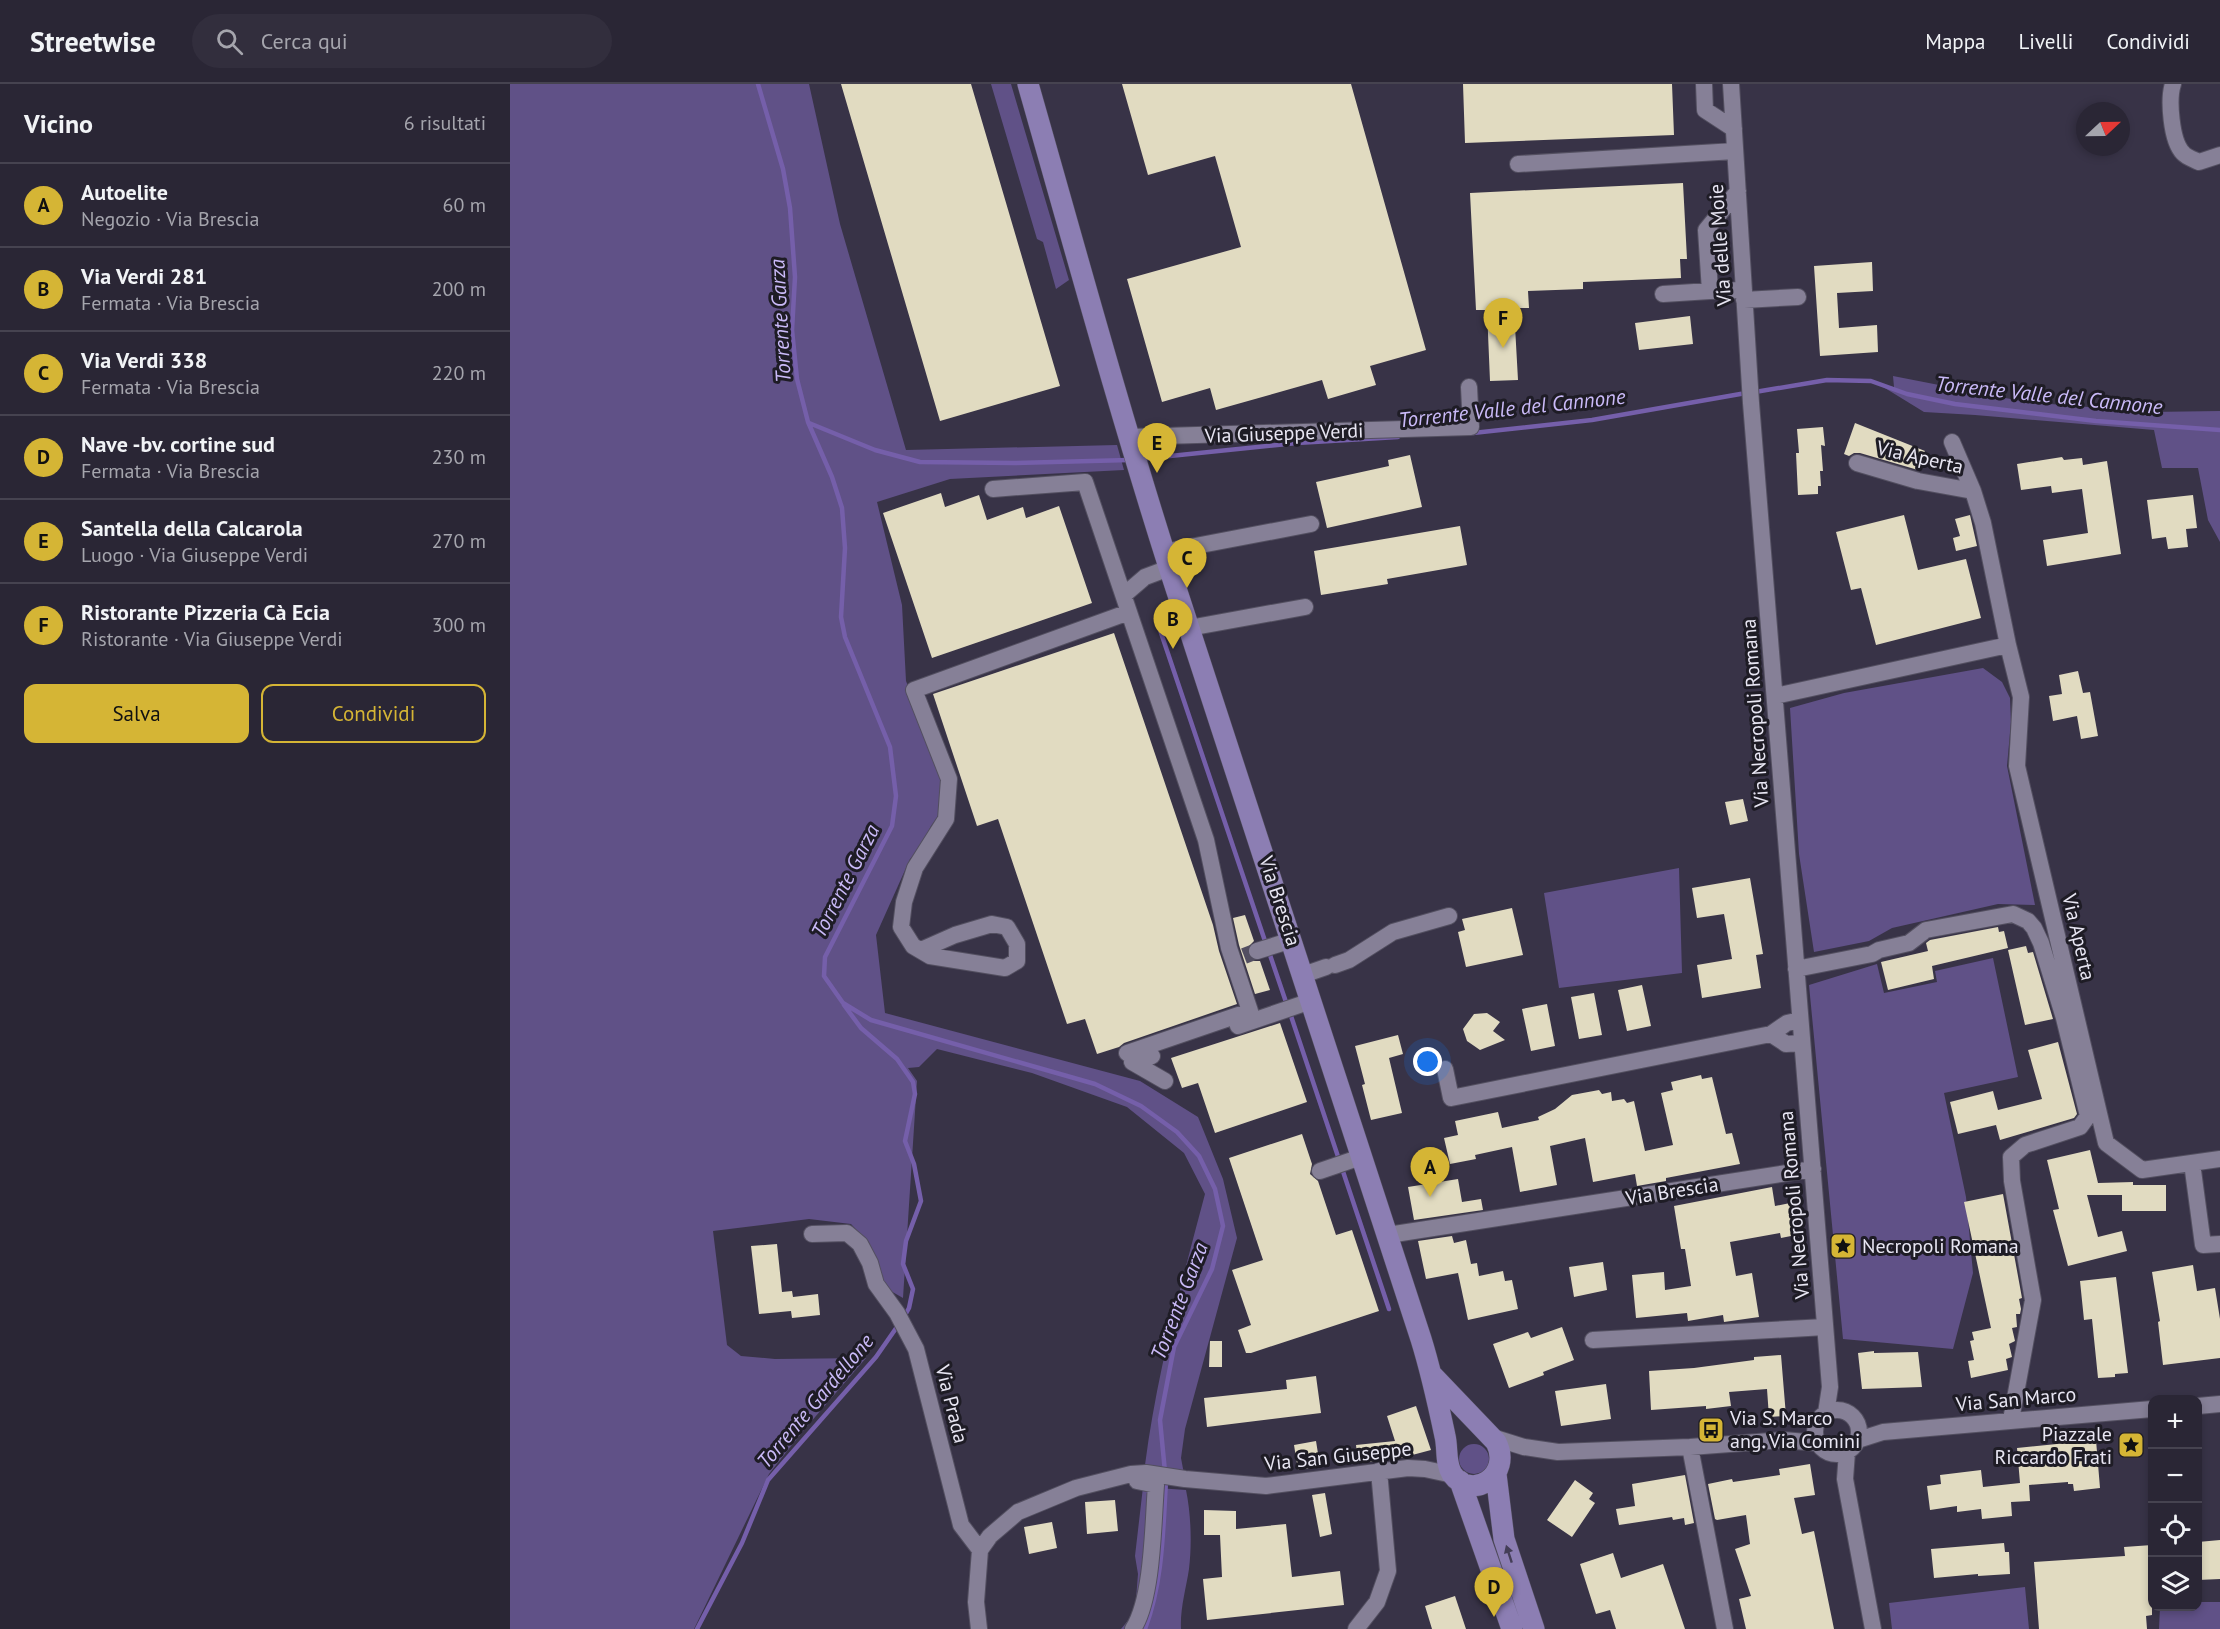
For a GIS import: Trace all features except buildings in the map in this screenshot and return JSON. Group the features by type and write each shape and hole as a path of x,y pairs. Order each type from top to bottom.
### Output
{"main road":[{"path":"1028,84 1165,554"},
{"name":"Via Brescia","path":"1165,554 1303,975 1297,1006 1341,1164 1388,1235 1431,1374 1452,1466 1512,1629"},
{"name":"Via Brescia","path":"1431,1374 1500,1449 1497,1472 1504,1539 1534,1629"},
{"path":"1489,1436 1479,1432 1466,1432 1455,1440 1452,1466 1472,1485 1486,1483 1497,1472"}],"street":[{"path":"1704,84 1705,111 1734,129"},
{"name":"Via delle Moie","path":"1731,84 1751,403"},
{"path":"2173,84 2171,111 2175,138 2182,153 2199,162 2220,155"},
{"path":"1518,164 1735,151"},
{"path":"1710,291 1707,230 1738,191"},
{"path":"1663,294 1710,291 1798,297"},
{"name":"Via Giuseppe Verdi","path":"1134,452 1471,427 1469,387"},
{"name":"Via Necropoli Romana","path":"1751,403 1830,1387 1826,1413"},
{"name":"Via Aperta","path":"1952,442 1973,491 1983,523 2020,697 2017,766 2106,1143 2142,1170 2220,1159"},
{"name":"Via Aperta","path":"1857,463 1918,481 1973,491"},
{"path":"993,489 1085,482 1245,956 1250,1011 1127,1053"},
{"path":"1124,595 1145,577 1165,554 1311,524"},
{"path":"1189,628 1305,607"},
{"path":"921,950 955,934 992,924 1007,927 1017,944 1017,961 1005,968 930,956 914,946 901,927 904,902 915,868 946,819 949,779 914,690 1129,612"},
{"path":"1774,696 2008,645"},
{"name":"Via Aperta","path":"1796,969 1872,954 1879,950 1909,943 1926,930 2013,914 2028,921 2034,928 2041,943 2064,1018 2088,1116 2080,1127 2025,1145 2011,1157 2012,1182 2033,1300 2011,1420"},
{"path":"1303,975 1349,960 1393,932 1449,916"},
{"path":"1245,956 1292,940"},
{"path":"1165,1081 1132,1062 1297,1006"},
{"path":"1445,1069 1451,1098 1746,1044 1771,1034 1786,1023 1800,1020"},
{"path":"1771,1034 1786,1044 1802,1043"},
{"path":"2192,1163 2203,1245 2220,1244"},
{"name":"Via Brescia","path":"1388,1235 1813,1169"},
{"name":"Via Prada","path":"812,1234 847,1233 860,1244 881,1293 897,1313 916,1349 961,1525 980,1550"},
{"name":"Via Necropoli Romana","path":"1593,1340 1825,1327"},
{"name":"Via Necropoli Romana","path":"1830,1387 1847,1413"},
{"path":"2202,1406 2220,1404"},
{"name":"Via San Marco","path":"1838,1441 1883,1432 2148,1409"},
{"path":"1838,1441 1854,1418 1839,1411 1826,1413 1820,1419 1838,1441 1874,1629"},
{"path":"1489,1436 1524,1447 1558,1452 1690,1447 1783,1440 1838,1441"},
{"path":"1497,1472 1524,1447"},
{"path":"1690,1447 1725,1629"},
{"name":"Via San Giuseppe","path":"1138,1473 1266,1486 1379,1471 1452,1466"},
{"path":"1356,1629 1377,1602 1388,1571 1379,1471"},
{"path":"979,1629 976,1602 980,1550 990,1536 1018,1512 1076,1488 1138,1473 1136,1480 1156,1485 1150,1567 1139,1620 1133,1629"}],"shaded area":[{"path":"510,84 809,84 840,224 906,450 1117,445 1124,470 950,479 877,502 902,605 906,681 944,778 941,812 920,848 910,859 876,935 885,1013 1140,1081 1198,1117 1223,1179 1237,1238 1185,1429 1181,1458 1184,1474 1145,1465 1163,1363 1205,1194 1184,1153 1127,1107 1032,1073 937,1049 919,1067 908,1068 917,1081 903,1298 889,1290 875,1272 869,1244 851,1224 809,1219 713,1231 727,1345 741,1356 775,1359 866,1358 769,1474 694,1629 510,1629"},
{"path":"991,84 1011,84 1069,280 1056,289 1043,242 1037,239"},
{"path":"1893,376 2026,402 2150,412 2220,411 2220,542 2208,520 2198,468 2162,468 2154,430 1924,412 1880,385 1894,387"},
{"path":"1983,668 2002,682 2010,698 2011,722 2007,766 2035,905 1998,904 1892,928 1869,941 1814,952 1799,854 1790,708 1844,693"},
{"path":"1679,868 1682,973 1559,988 1544,893"},
{"path":"1993,958 2018,1077 1944,1093 1966,1197 1973,1273 1953,1349 1843,1339 1809,985 1877,964 1884,993 1937,982 1935,971"},
{"path":"1474,1444 1485,1448 1489,1459 1485,1470 1474,1474 1463,1470 1459,1459 1463,1448"},
{"path":"1143,1487 1186,1490 1190,1519 1190,1549 1181,1629 1121,1629 1135,1612 1138,1574 1135,1556"},
{"path":"2025,1587 2029,1629 1892,1629 1889,1603"},
{"path":"2202,1602 2220,1602 2220,1629 2159,1629 2160,1611 2202,1611"}],"waterway":[{"name":"Torrente Garza","path":"758,84 783,169 790,208 795,277 792,330 797,379 808,422 832,477 842,508 845,548 841,617 845,637 890,747 896,796 892,826 825,957 824,976 843,1003 871,1020 1095,1084 1141,1106 1177,1132 1199,1156 1215,1189 1223,1226 1212,1269 1174,1347 1160,1420 1165,1472"},
{"name":"Torrente Valle del Cannone","path":"1755,392 1827,380 1871,381 1907,394 1955,404 2096,421 2220,430"},
{"name":"Torrente Valle del Cannone","path":"1473,433 1592,420 1746,393"},
{"name":"Torrente Valle del Cannone","path":"809,423 875,450 920,462 1014,463 1129,460"},
{"name":"Torrente Valle del Cannone","path":"1141,459 1297,443 1398,437"},
{"path":"1158,624 1265,941"},
{"path":"1270,955 1287,1005"},
{"name":"Torrente Gardellone","path":"844,1005 861,1028 897,1059 913,1082 915,1094 905,1141 914,1164 921,1201 906,1241 903,1264 913,1289 909,1308 904,1317"},
{"path":"1290,1013 1389,1309"},
{"name":"Torrente Gardellone","path":"697,1629 742,1543 768,1480 876,1357 899,1324"},
{"name":"Torrente Garza","path":"1145,1629 1159,1574 1166,1481"}],"tunnel":[{"path":"1244,956 1257,951"}],"place":[{"name":"Ristorante Pizzeria Cà Ecia","path":"1503,348"},
{"name":"Santella della Calcarola","path":"1157,473"},
{"name":"Via Verdi 338","path":"1187,588"},
{"name":"Via Verdi 281","path":"1173,649"},
{"name":"Autoelite","path":"1430,1197"},
{"name":"Necropoli Romana","path":"1843,1246"},
{"name":"Via S. Marco ang. Via Comini","path":"1711,1430"},
{"name":"Piazzale Riccardo Frati","path":"2131,1445"},
{"name":"Nave -bv. cortine sud","path":"1494,1617"}]}
